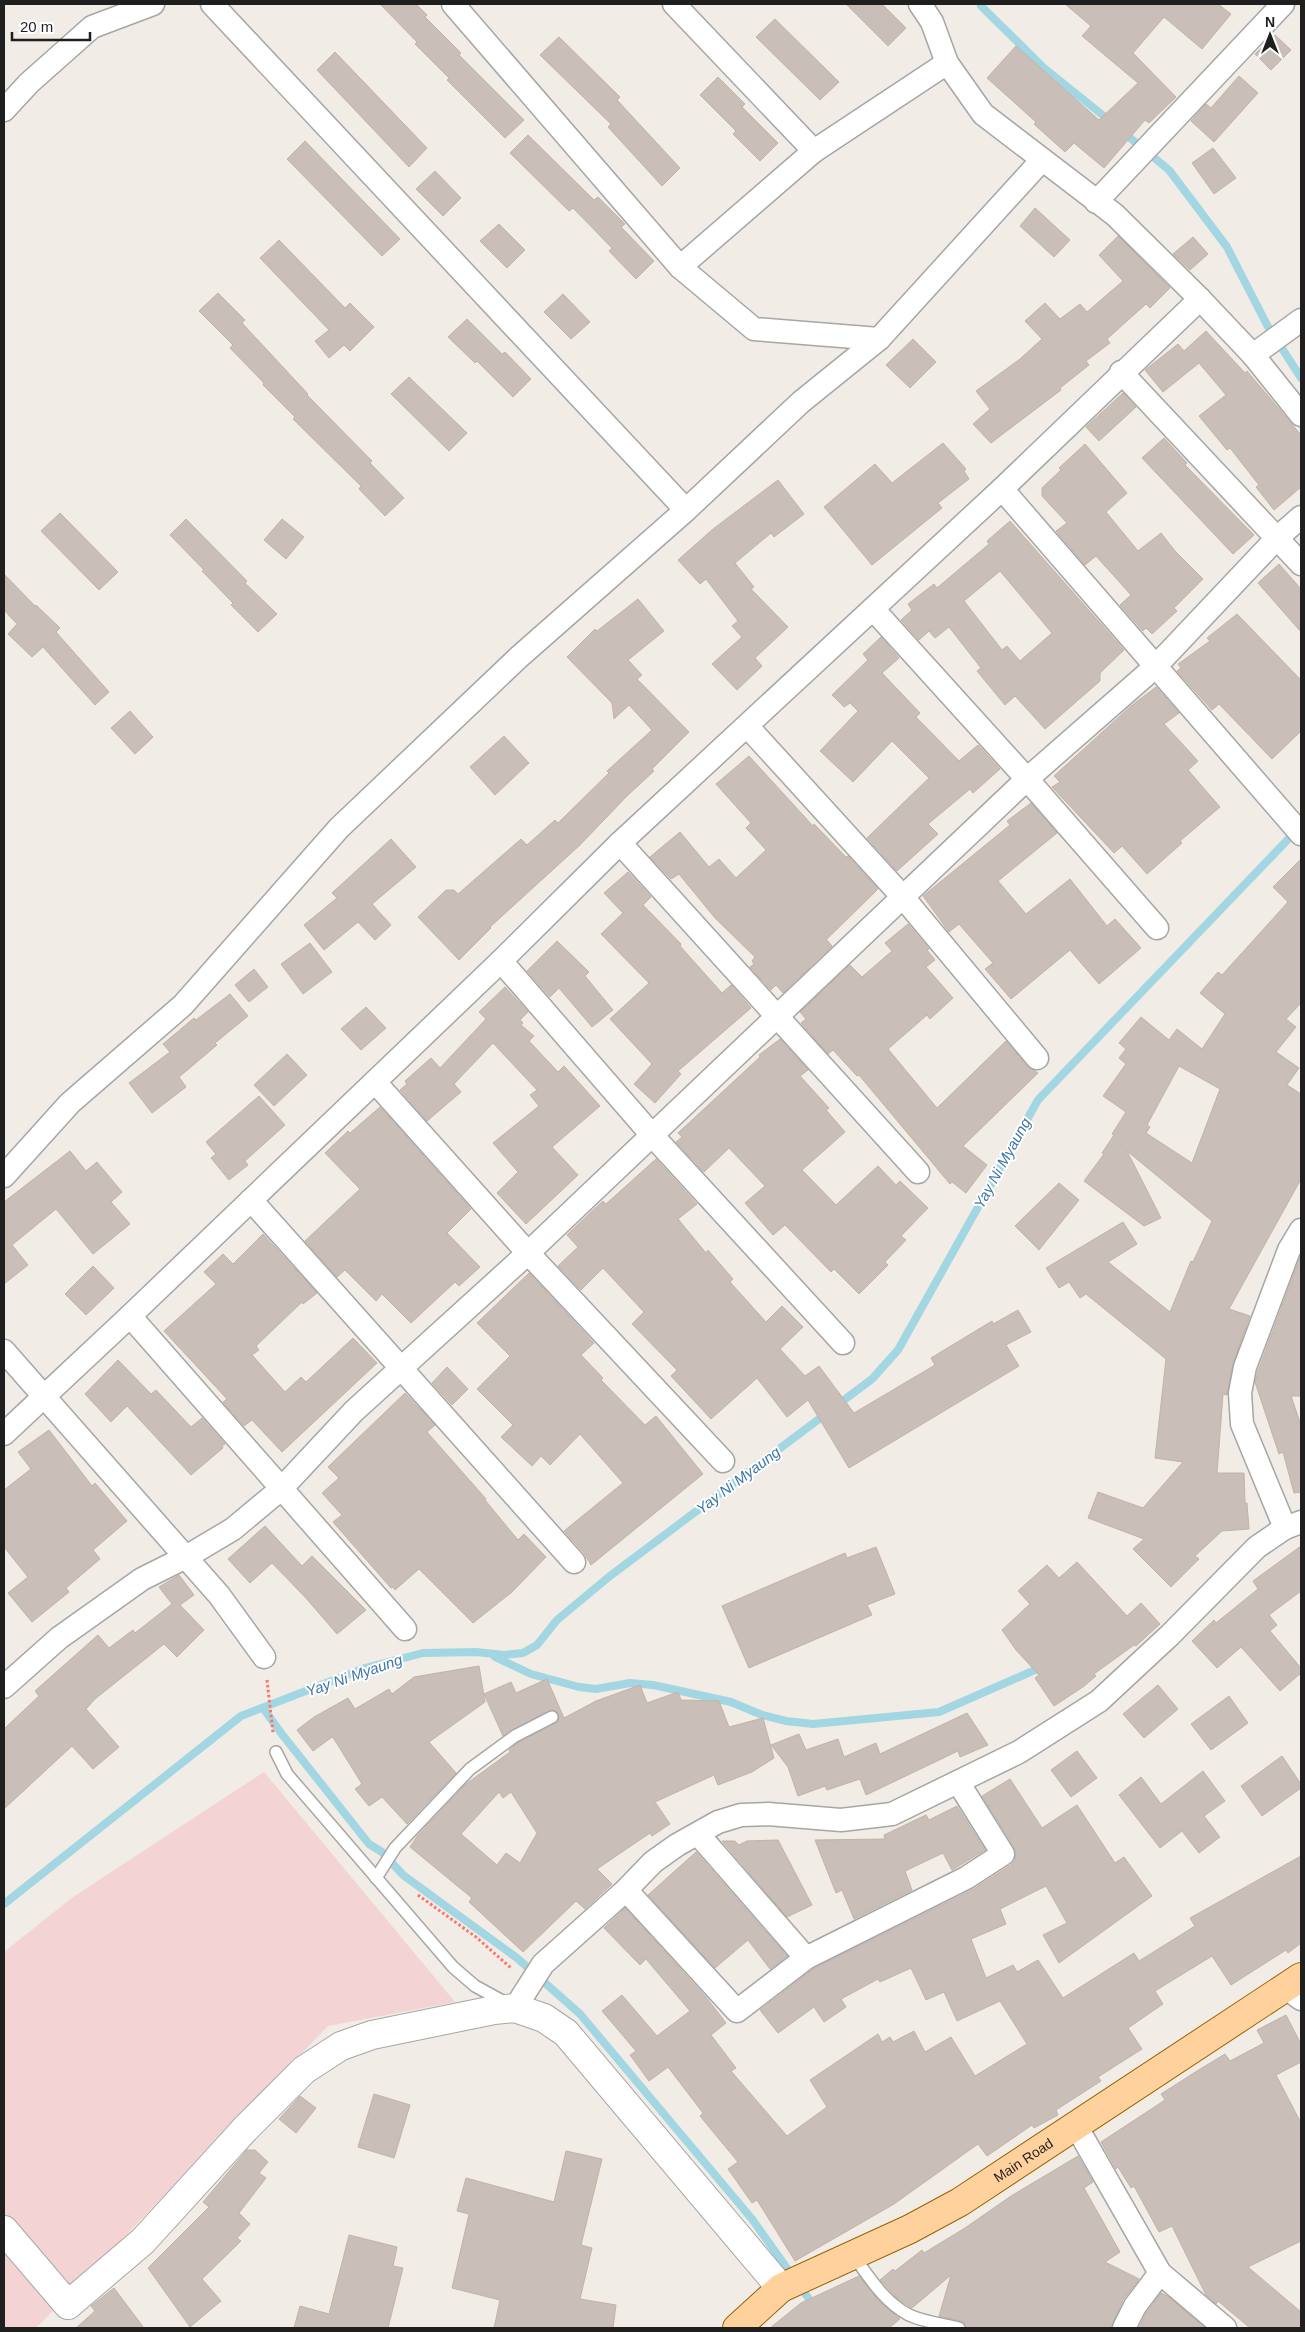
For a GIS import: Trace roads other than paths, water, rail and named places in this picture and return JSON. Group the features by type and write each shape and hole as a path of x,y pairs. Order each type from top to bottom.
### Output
{"main road":[{"name":"Main Road","path":"737,2328 781,2288 910,2229 960,2202 1075,2124 1296,1988"}],"street":[{"path":"4,110 29,83 92,27 153,4"},
{"path":"212,4 686,510"},
{"path":"453,4 680,267 754,329 879,339"},
{"path":"674,4 814,151"},
{"path":"920,4 932,22 947,64 984,114 1115,215 1200,299 1253,355 1301,415"},
{"path":"1096,202 1283,4"},
{"path":"680,267 814,151 947,64"},
{"path":"4,1176 70,1103 184,1005 339,828 519,656 686,510 801,402 879,339 1042,160"},
{"path":"4,1434 375,1082 620,843 748,727 1002,489 1121,372 1200,299"},
{"path":"1253,355 1301,320"},
{"path":"1121,372 1301,564"},
{"path":"1002,489 1301,834"},
{"path":"4,1686 74,1627 142,1579 186,1557 233,1529 281,1489 354,1411 528,1253 777,1014 1027,779 1155,667 1277,538 1301,517"},
{"path":"873,609 1027,779 1157,928"},
{"path":"748,727 902,896 1037,1058"},
{"path":"620,843 777,1014 918,1172"},
{"path":"501,961 651,1134 843,1343"},
{"path":"375,1082 528,1253 723,1462"},
{"path":"251,1200 574,1562"},
{"path":"515,2008 535,1976 653,1862 698,1834 718,1822 741,1815 768,1814 841,1820 892,1814 1019,1752 1099,1701 1170,1636 1256,1547 1293,1525 1242,1424 1240,1393 1245,1367 1295,1253 1301,1230"},
{"path":"130,1316 405,1629"},
{"path":"4,1351 219,1595 264,1657"},
{"path":"626,1890 737,2011 806,1958 966,1878 1003,1854 958,1782"},
{"path":"698,1834 806,1958"},
{"path":"4,2230 68,2305 143,2241 246,2128 304,2070 341,2046 372,2035 494,2010 515,2008 544,2018 566,2033 781,2288"},
{"path":"1075,2124 1160,2273 1225,2328"},
{"path":"1124,2328 1135,2306 1160,2273"}],"lane":[{"path":"376,1878 395,1848 470,1769 515,1736 552,1717"},
{"path":"276,1752 287,1774 452,1966 475,1986 515,2008"},
{"path":"853,2255 886,2298 897,2308 912,2316 959,2328"}],"waterway":[{"path":"981,6 1044,68 1110,121"},
{"path":"1123,132 1169,170 1227,247 1267,325 1301,378"},
{"name":"Yay Ni Myaung","path":"836,1406 872,1379 898,1350 1038,1100 1296,831"},
{"name":"Yay Ni Myaung","path":"4,1904 241,1716 365,1668 423,1653 476,1652 504,1655 523,1653 537,1645 557,1620 610,1576 827,1413"},
{"path":"495,1657 531,1674 579,1687 596,1689 630,1683 653,1685 731,1702 762,1715 786,1721 813,1724 939,1712 1044,1666"},
{"path":"263,1708 369,1844 382,1852 403,1875 517,1958 580,2014 752,2219 814,2306"}]}
